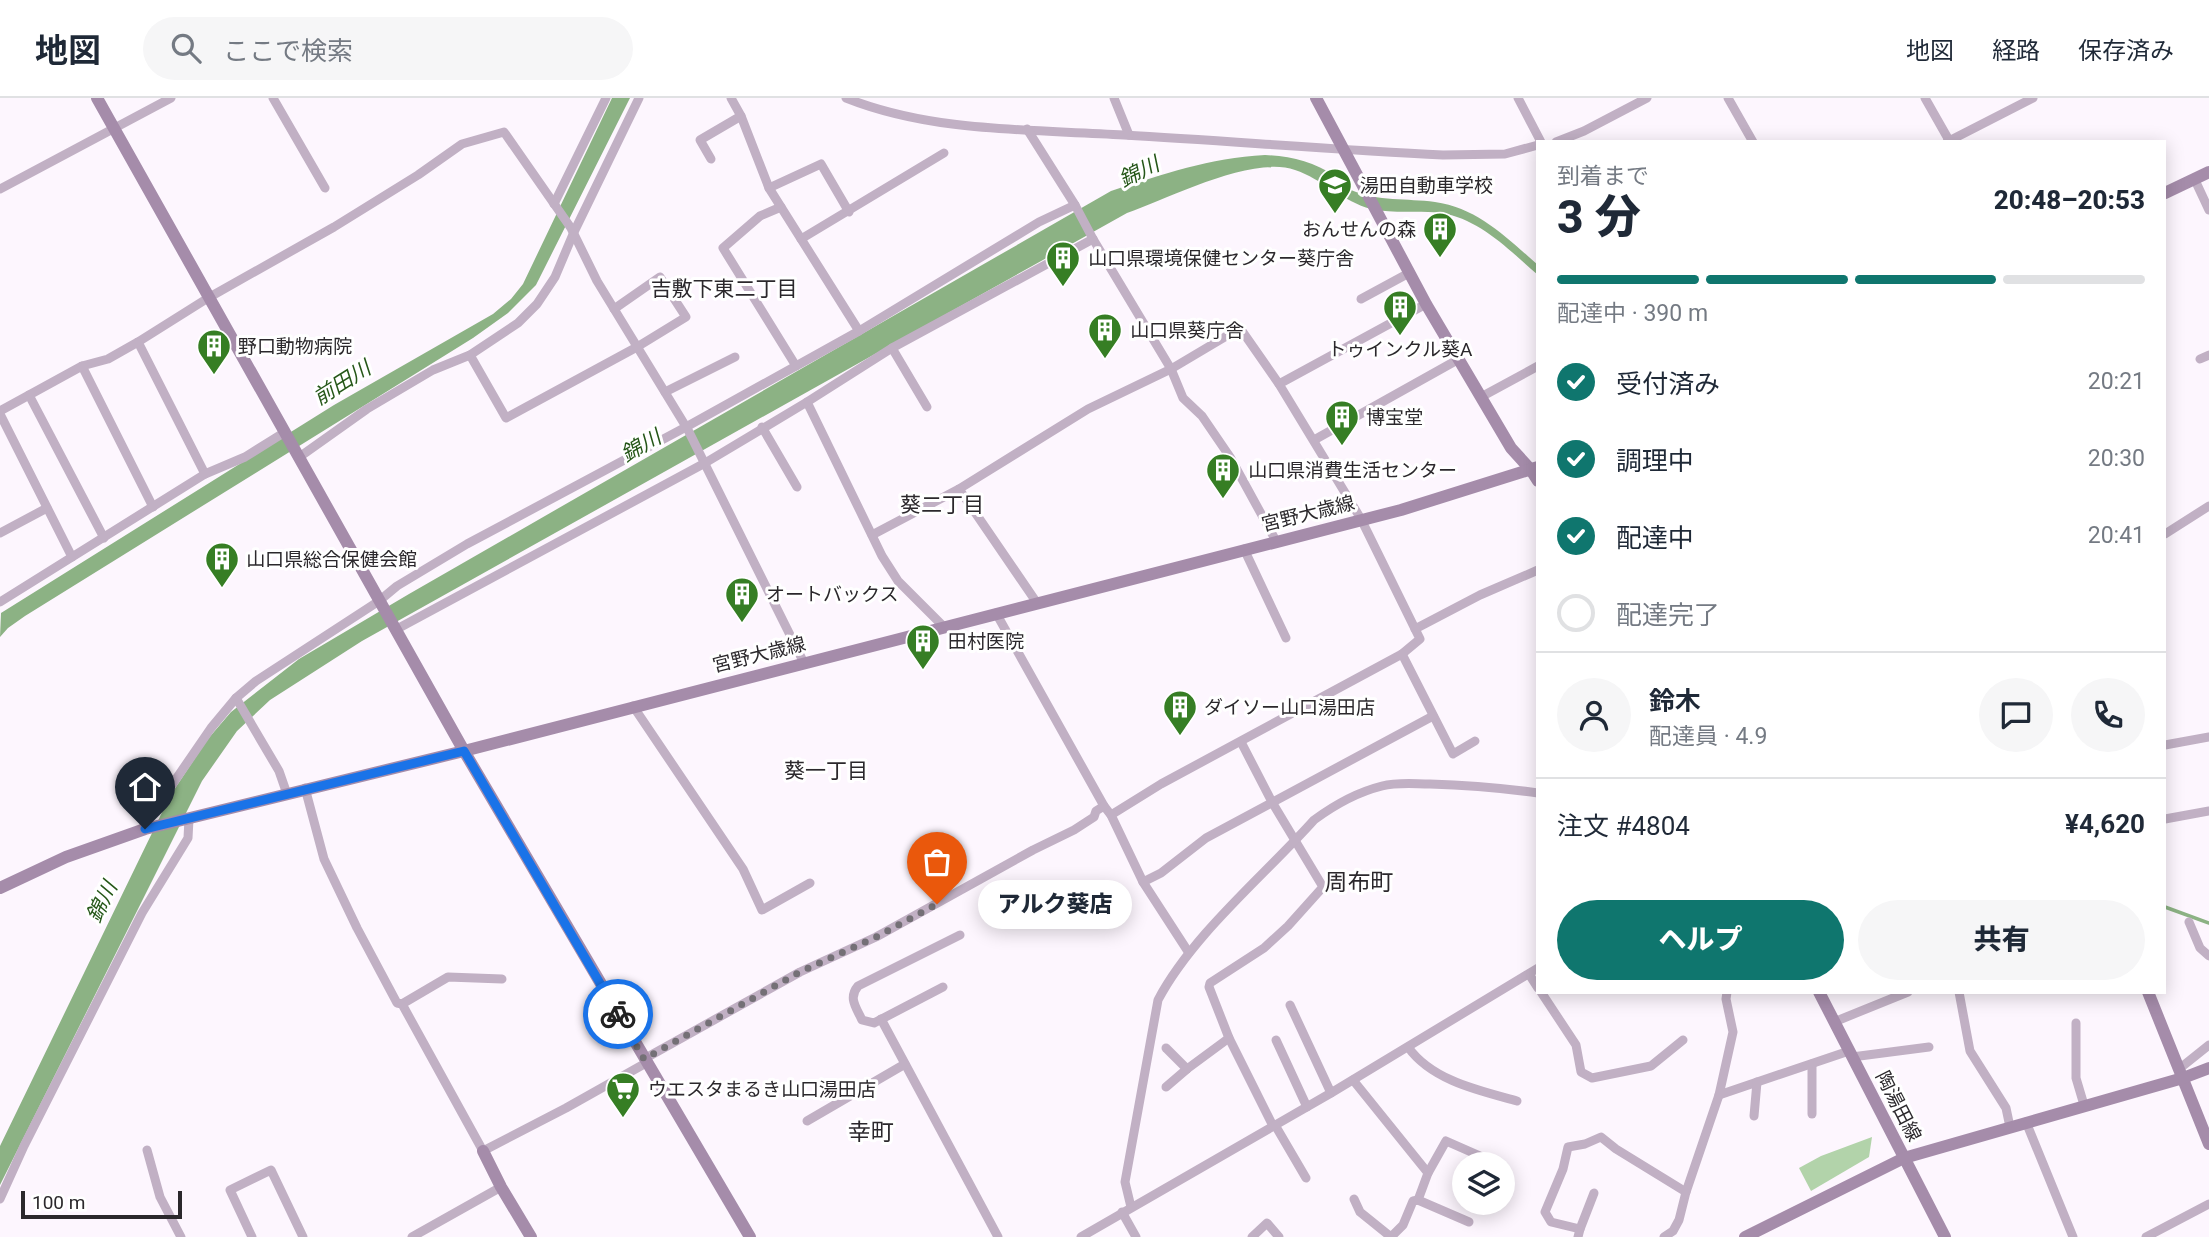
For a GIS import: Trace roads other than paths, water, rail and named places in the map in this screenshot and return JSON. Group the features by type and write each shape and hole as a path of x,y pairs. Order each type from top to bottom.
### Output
{"street":[{"path":"97,98 464,751 751,1237"},
{"path":"0,189 171,98"},
{"path":"273,98 325,188"},
{"path":"555,204 606,98"},
{"path":"298,456 433,370 470,355 518,323 537,304 555,277 573,230 639,98"},
{"path":"731,98 741,116 769,188 859,331"},
{"path":"846,98 882,111 920,120 1027,129 1344,150 1475,155 1505,154 1536,145"},
{"path":"1115,98 1129,135"},
{"path":"1316,98 1426,304 1511,448 1536,473"},
{"path":"1518,98 1537,140"},
{"path":"1561,140 1647,98"},
{"path":"1728,98 1752,140"},
{"path":"1925,98 1947,140"},
{"path":"1950,140 2033,98"},
{"path":"711,159 699,140 741,116"},
{"path":"1027,129 1171,369 1184,398 1202,416 1230,457 1276,541"},
{"path":"72,557 0,413 82,366 108,359 138,342 208,298 334,227 462,144 504,132 573,230 597,281 687,429 804,663"},
{"path":"801,239 944,153"},
{"path":"769,188 821,164 849,212"},
{"path":"2166,192 2209,172"},
{"path":"2194,178 2209,210"},
{"path":"143,829 211,729 236,698 256,681 380,603 397,586 467,544 687,429 859,331 1039,222 1075,205"},
{"path":"782,207 760,216 723,248 796,366"},
{"path":"395,627 705,463 892,348 1093,239"},
{"path":"1361,299 1409,273"},
{"path":"470,355 506,418 637,347 686,317 660,277 614,309"},
{"path":"1279,384 1426,304"},
{"path":"872,535 959,489 1088,409 1171,369 1240,328 1279,384 1361,519 1420,639 1402,654 1161,784 1111,815"},
{"path":"138,342 205,474"},
{"path":"892,348 927,407"},
{"path":"665,393 735,357"},
{"path":"1314,440 1459,359"},
{"path":"82,366 152,507"},
{"path":"1482,397 1536,367"},
{"path":"29,395 104,538"},
{"path":"807,402 882,556 898,580 943,626"},
{"path":"762,428 797,487"},
{"path":"0,602 205,474 245,457 285,432"},
{"name":"宮野大歳線","path":"0,888 66,856 143,829 464,751 1536,473"},
{"path":"959,489 1037,603"},
{"path":"2166,529 2209,506"},
{"path":"0,533 47,508"},
{"path":"1244,549 1286,638"},
{"path":"1415,629 1480,595 1536,571"},
{"path":"996,613 1111,815 1143,882 1189,953"},
{"path":"1402,654 1453,754 1475,741"},
{"path":"236,698 279,771 287,794"},
{"path":"634,706 743,869 762,910 810,883"},
{"path":"1143,882 1161,873 1206,838 1433,716"},
{"path":"2166,746 2209,737"},
{"path":"1241,742 1272,802 1323,887 1264,948 1210,983 1209,987 1229,1038 1274,1125 1306,1178"},
{"path":"1136,1237 1127,1210 1125,1182 1153,1018 1158,1000 1189,953 1314,820 1326,811 1380,787 1398,784 1485,785 1536,793"},
{"path":"305,788 324,859 385,981 397,1003 402,1004 531,1237"},
{"path":"483,1151 566,1108 800,972 876,937 1074,830 1094,817 1096,811 1104,806"},
{"path":"2166,819 2209,811"},
{"path":"0,1199 24,1146 142,914 188,838 186,819"},
{"path":"2189,922 2200,948 2209,956"},
{"path":"943,987 874,1023 862,1020 852,993 858,986 960,935"},
{"path":"1081,1237 1331,1093 1536,969"},
{"path":"1529,974 1536,985"},
{"path":"402,1004 448,977 502,979"},
{"path":"1542,994 1576,1045 1581,1072 1592,1078 1651,1066 1683,1040"},
{"path":"1664,1237 1673,1231 1679,1220 1719,1095 1733,1032 1727,994"},
{"name":"陶湯田線","path":"1820,994 1945,1237"},
{"path":"1834,1022 1903,994"},
{"path":"1959,994 1970,1051 2006,1108 2010,1126"},
{"path":"2149,994 2209,1144"},
{"path":"1290,1005 1331,1093"},
{"path":"881,1019 998,1237"},
{"path":"2076,1023 2076,1078 2084,1105"},
{"path":"1166,1087 1229,1038"},
{"path":"1276,1040 1307,1107"},
{"path":"2181,1073 2209,1045"},
{"path":"1408,1047 1413,1054 1450,1081 1517,1101"},
{"path":"1719,1095 1851,1054 1928,1047"},
{"path":"1167,1048 1187,1069"},
{"path":"807,1121 905,1064"},
{"path":"1812,1064 1812,1114"},
{"path":"1745,1237 1904,1158 2084,1105 2181,1073 2209,1068"},
{"path":"1353,1080 1428,1173"},
{"path":"1754,1116 1757,1082"},
{"path":"2026,1122 2073,1237"},
{"path":"1594,1193 1579,1233 1551,1222 1545,1212 1563,1169 1568,1147 1601,1137 1686,1192"},
{"path":"1418,1200 1428,1173 1446,1141 1471,1152"},
{"path":"146,1150 160,1197 181,1237"},
{"path":"252,1237 230,1190 271,1170 303,1237"},
{"path":"412,1237 501,1186"},
{"path":"1354,1199 1360,1212 1391,1237 1403,1225 1413,1201 1418,1200 1469,1222"},
{"path":"2146,1237 2209,1204"},
{"path":"1252,1237 1266,1223 1279,1237"}],"waterway":[{"path":"2166,907 2209,923"}],"place":[{"name":"湯田自動車学校","path":"1335,215"},
{"name":"おんせんの森","path":"1440,259"},
{"name":"山口県環境保健センター葵庁舎","path":"1063,288"},
{"name":"トゥインクル葵A","path":"1400,337"},
{"name":"山口県葵庁舎","path":"1105,360"},
{"name":"野口動物病院","path":"214,376"},
{"name":"博宝堂","path":"1342,447"},
{"name":"山口県消費生活センター","path":"1223,500"},
{"name":"山口県総合保健会館","path":"222,589"},
{"name":"オートバックス","path":"742,624"},
{"name":"田村医院","path":"923,671"},
{"name":"ダイソー山口湯田店","path":"1180,737"},
{"name":"アルク葵店","path":"937,904"},
{"name":"ウエスタまるき山口湯田店","path":"623,1119"}],"district":[{"name":"吉敷下東二丁目","path":"724,289"},
{"name":"葵二丁目","path":"942,505"},
{"name":"葵一丁目","path":"826,771"},
{"name":"周布町","path":"1359,882"},
{"name":"幸町","path":"871,1132"}],"water label":[{"name":"錦川","path":"1139,172"},
{"name":"前田川","path":"342,383"},
{"name":"錦川","path":"641,446"},
{"name":"錦川","path":"102,902"}]}
